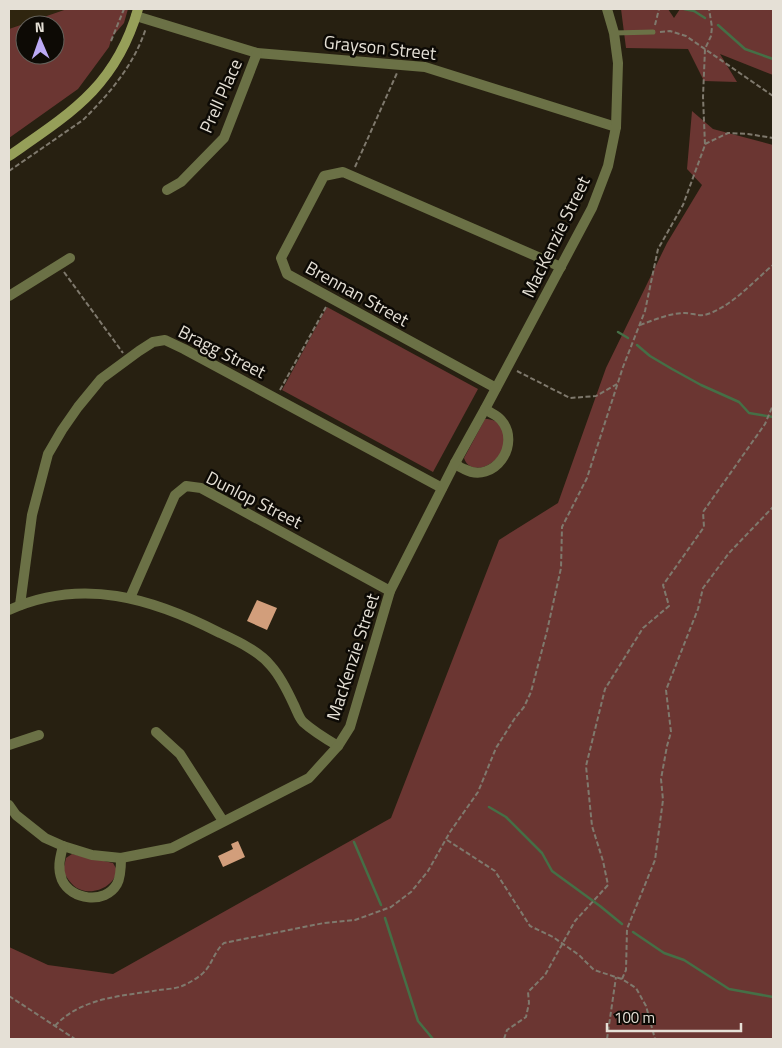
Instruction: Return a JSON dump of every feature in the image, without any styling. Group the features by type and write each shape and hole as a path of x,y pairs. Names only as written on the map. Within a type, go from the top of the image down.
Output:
{"street":[{"name":"MacKenzie Street","path":"9,805 16,814 45,838 92,855 121,858 172,848 309,778 338,746 350,727 390,591 454,462 485,410 592,208 608,166 616,127 618,63 614,33 607,9"},
{"name":"Grayson Street","path":"137,12 257,53 425,67 616,127"},
{"path":"9,156 69,114 104,79 124,48 137,12"},
{"name":"Prell Place","path":"167,190 181,182 224,138 257,53"},
{"name":"Brennan Street","path":"496,388 287,274 281,258 324,176 343,172 561,267"},
{"path":"9,296 70,258"},
{"name":"Bragg Street","path":"20,605 32,515 48,454 78,407 101,379 153,342 165,340 442,488"},
{"path":"454,462 464,470 483,472 495,467 504,457 509,439 505,426 497,416 485,410"},
{"name":"Dunlop Street","path":"130,598 175,495 186,486 201,488 390,591"},
{"path":"9,610 46,597 74,593 101,593 130,598 186,616 236,641 272,666 302,721 338,746"},
{"path":"156,732 180,754 223,821"},
{"path":"9,745 39,735"},
{"path":"63,846 58,866 62,880 66,887 81,897 103,896 112,891 120,876 121,858"}],"lane":[{"path":"614,33 653,32"}],"path":[{"path":"111,40 124,9"},
{"path":"659,9 653,32 670,31 686,36 773,96"},
{"path":"55,1026 75,1010 90,1004 116,997 181,986 205,972 216,950 224,943 317,924 355,920 391,907 411,892 428,870 478,792 496,748 524,707 531,692 561,568 562,527 586,478 645,311 658,249 683,205 705,144 703,97 705,49 711,36 712,27 709,9"},
{"path":"351,176 398,70"},
{"path":"705,144 728,133 773,138"},
{"path":"59,265 128,359"},
{"path":"639,325 664,316 685,313 703,315 715,311 737,298 773,265"},
{"path":"276,398 331,298"},
{"path":"508,366 570,398 596,396 618,384"},
{"path":"504,1039 507,1030 526,1017 529,1003 528,992 546,975 575,921 608,885 603,860 592,826 586,766 605,689 643,628 668,606 663,585 704,527 703,512 765,424 773,405"},
{"path":"622,979 626,970 627,929 655,860 663,800 661,778 671,732 666,690 698,609 703,588 729,553 773,507"},
{"path":"446,840 495,870 530,926 553,937 579,954 594,970 622,979 636,988 646,1006 655,1039"},
{"path":"607,1039 616,977"},
{"path":"9,996 75,1039"}],"shaded area":[{"path":"9,9 67,9 50,15 15,15 15,27 9,29"},
{"path":"67,9 128,9 124,23 112,37 109,47 78,89 9,138 9,29 15,27 15,65 65,65 65,15 50,15"},
{"path":"621,9 668,9 674,18 680,9 773,9 773,75 720,54 737,82 704,81 688,49 626,48"},
{"path":"692,111 713,129 773,145 773,1039 9,1039 9,947 48,965 113,974 391,818 499,540 558,503 606,368 667,243 702,185 687,169"},
{"path":"327,307 478,389 433,472 282,390"},
{"path":"485,419 490,419 500,425 504,438 503,448 492,463 475,468 469,465 464,458"},
{"path":"72,854 113,863 117,870 115,876 108,885 97,890 85,891 76,888 63,871 66,858"}],"building":[{"path":"257,600 277,608 267,630 247,621"},
{"path":"238,841 245,857 223,867 218,856 233,849 231,844"}],"waterway":[{"path":"684,9 694,11 705,18"},
{"path":"718,25 745,49 773,59"},
{"path":"618,332 628,338"},
{"path":"637,345 650,356 672,369 701,385 739,402 749,413 773,417"},
{"path":"489,807 506,817 542,853 552,871 622,924"},
{"path":"354,842 381,905"},
{"path":"385,918 418,1021 433,1039"},
{"path":"633,932 664,953 684,960 729,989 773,997"}]}
